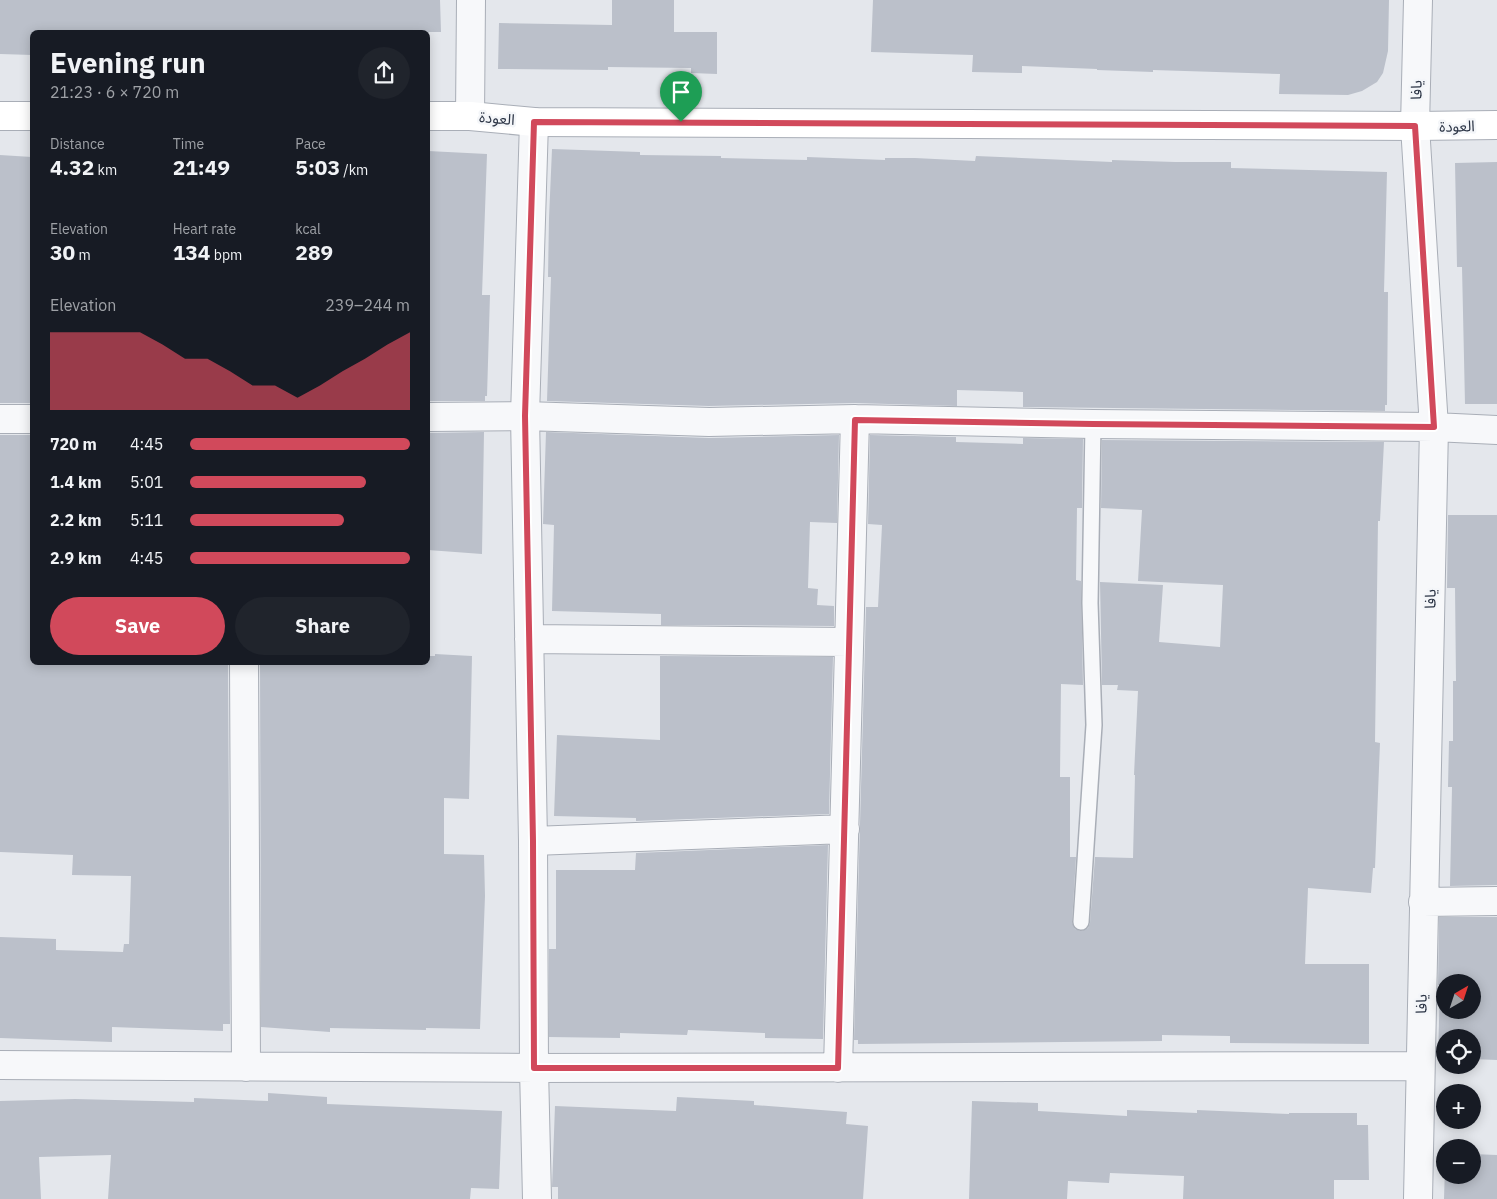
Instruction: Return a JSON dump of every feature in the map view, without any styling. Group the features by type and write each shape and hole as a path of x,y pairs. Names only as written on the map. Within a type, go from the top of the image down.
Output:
{"main road":[{"path":"0,116 30,116"},
{"name":"العودة","path":"430,116 470,116 534,122 1497,125"}],"street":[{"path":"470,116 471,0"},
{"name":"يافا","path":"1418,0 1415,126 1434,427 1418,1199"},
{"path":"534,122 525,416 533,841 534,1068 538,1199"},
{"path":"430,417 525,416 709,422 855,420 1434,427 1497,430"},
{"path":"0,419 30,419"},
{"path":"838,1068 855,420"},
{"path":"529,639 849,642"},
{"path":"244,665 246,1067"},
{"path":"533,841 845,829"},
{"path":"1423,902 1497,901"},
{"path":"0,1065 534,1068 1420,1066"}],"lane":[{"path":"1081,922 1094,725 1090,603 1093,424"}],"building":[{"path":"0,0 440,0 441,32 430,32 430,30 30,30 30,55 0,54"},
{"path":"612,0 674,0 674,32 717,32 717,74 691,73 691,68 608,67 608,70 498,69 499,23 612,25"},
{"path":"873,0 1389,0 1388,51 1383,73 1377,82 1362,91 1348,95 1279,94 1280,74 1153,70 1153,72 1022,66 1022,73 972,72 973,55 871,52"},
{"path":"552,149 640,152 640,155 807,160 807,157 885,160 885,158 915,158 975,161 976,156 1112,162 1112,160 1231,162 1231,168 1387,172 1384,292 1388,292 1387,405 1385,405 1385,411 1023,407 1023,392 957,390 957,406 855,403 709,406 547,401 551,277 548,277 549,218"},
{"path":"430,151 487,154 482,295 490,295 487,396 485,396 485,401 430,401"},
{"path":"0,155 30,157 30,403 0,403"},
{"path":"1497,162 1497,404 1465,404 1462,267 1457,267 1455,163"},
{"path":"484,432 482,554 430,550 430,433"},
{"path":"546,432 709,438 839,435 837,523 810,522 808,588 818,589 817,605 834,606 834,626 661,625 661,614 552,611 554,525 543,524"},
{"path":"0,435 30,435 30,665 228,665 230,1024 223,1024 223,1031 112,1027 112,1042 0,1038 0,937 56,939 56,950 123,952 124,944 129,944 131,876 72,875 73,855 0,852"},
{"path":"870,435 956,437 956,442 1023,444 1023,438 1083,439 1082,508 1077,508 1076,580 1081,581 1083,685 1061,684 1060,777 1070,777 1070,857 1076,857 1072,922 1075,929 1081,931 1088,928 1090,923 1095,857 1133,858 1138,691 1117,690 1118,685 1102,685 1100,582 1163,585 1159,642 1220,647 1223,585 1138,581 1142,510 1101,508 1102,440 1384,442 1380,521 1378,521 1375,742 1380,743 1375,868 1373,868 1371,893 1308,888 1305,964 1369,964 1369,1044 1230,1043 1230,1036 1162,1035 1162,1041 858,1044 858,1040 854,1040 866,607 878,607 882,525 868,524"},
{"path":"1448,515 1497,515 1497,885 1450,886 1452,787 1448,787 1449,741 1453,741 1453,681 1456,681 1455,588 1447,588"},
{"path":"435,654 472,656 469,799 444,798 444,854 484,855 485,896 480,1029 330,1028 330,1032 261,1027 260,665 430,665 430,656 435,656"},
{"path":"660,656 833,657 829,814 636,821 636,818 554,816 557,735 660,740"},
{"path":"828,845 823,1039 765,1038 765,1033 688,1030 687,1035 620,1033 620,1038 549,1037 549,949 556,949 556,870 635,870 636,853"},
{"path":"1439,917 1497,917 1497,1060 1481,1059 1481,1029 1439,1029 1439,1019 1481,1019 1481,974 1438,974"},
{"path":"268,1093 327,1097 327,1104 502,1111 499,1189 471,1188 470,1199 108,1199 111,1155 39,1157 41,1199 0,1199 0,1101 75,1099 194,1102 194,1098 268,1101"},
{"path":"677,1097 754,1101 754,1105 847,1112 846,1124 868,1126 863,1199 558,1199 558,1187 552,1187 555,1106 676,1111"},
{"path":"972,1101 1038,1103 1038,1111 1127,1116 1127,1110 1197,1113 1197,1110 1289,1114 1357,1113 1357,1125 1368,1125 1369,1180 1334,1180 1334,1199 1183,1199 1184,1176 1110,1173 1109,1183 1068,1181 1067,1199 969,1199"},
{"path":"1481,1154 1497,1155 1497,1199 1444,1199 1444,1184 1481,1184"}],"route":[{"path":"534,122 681,122 1415,126 1434,427 855,420 838,1068 534,1068 533,841 525,416 534,122"}]}
